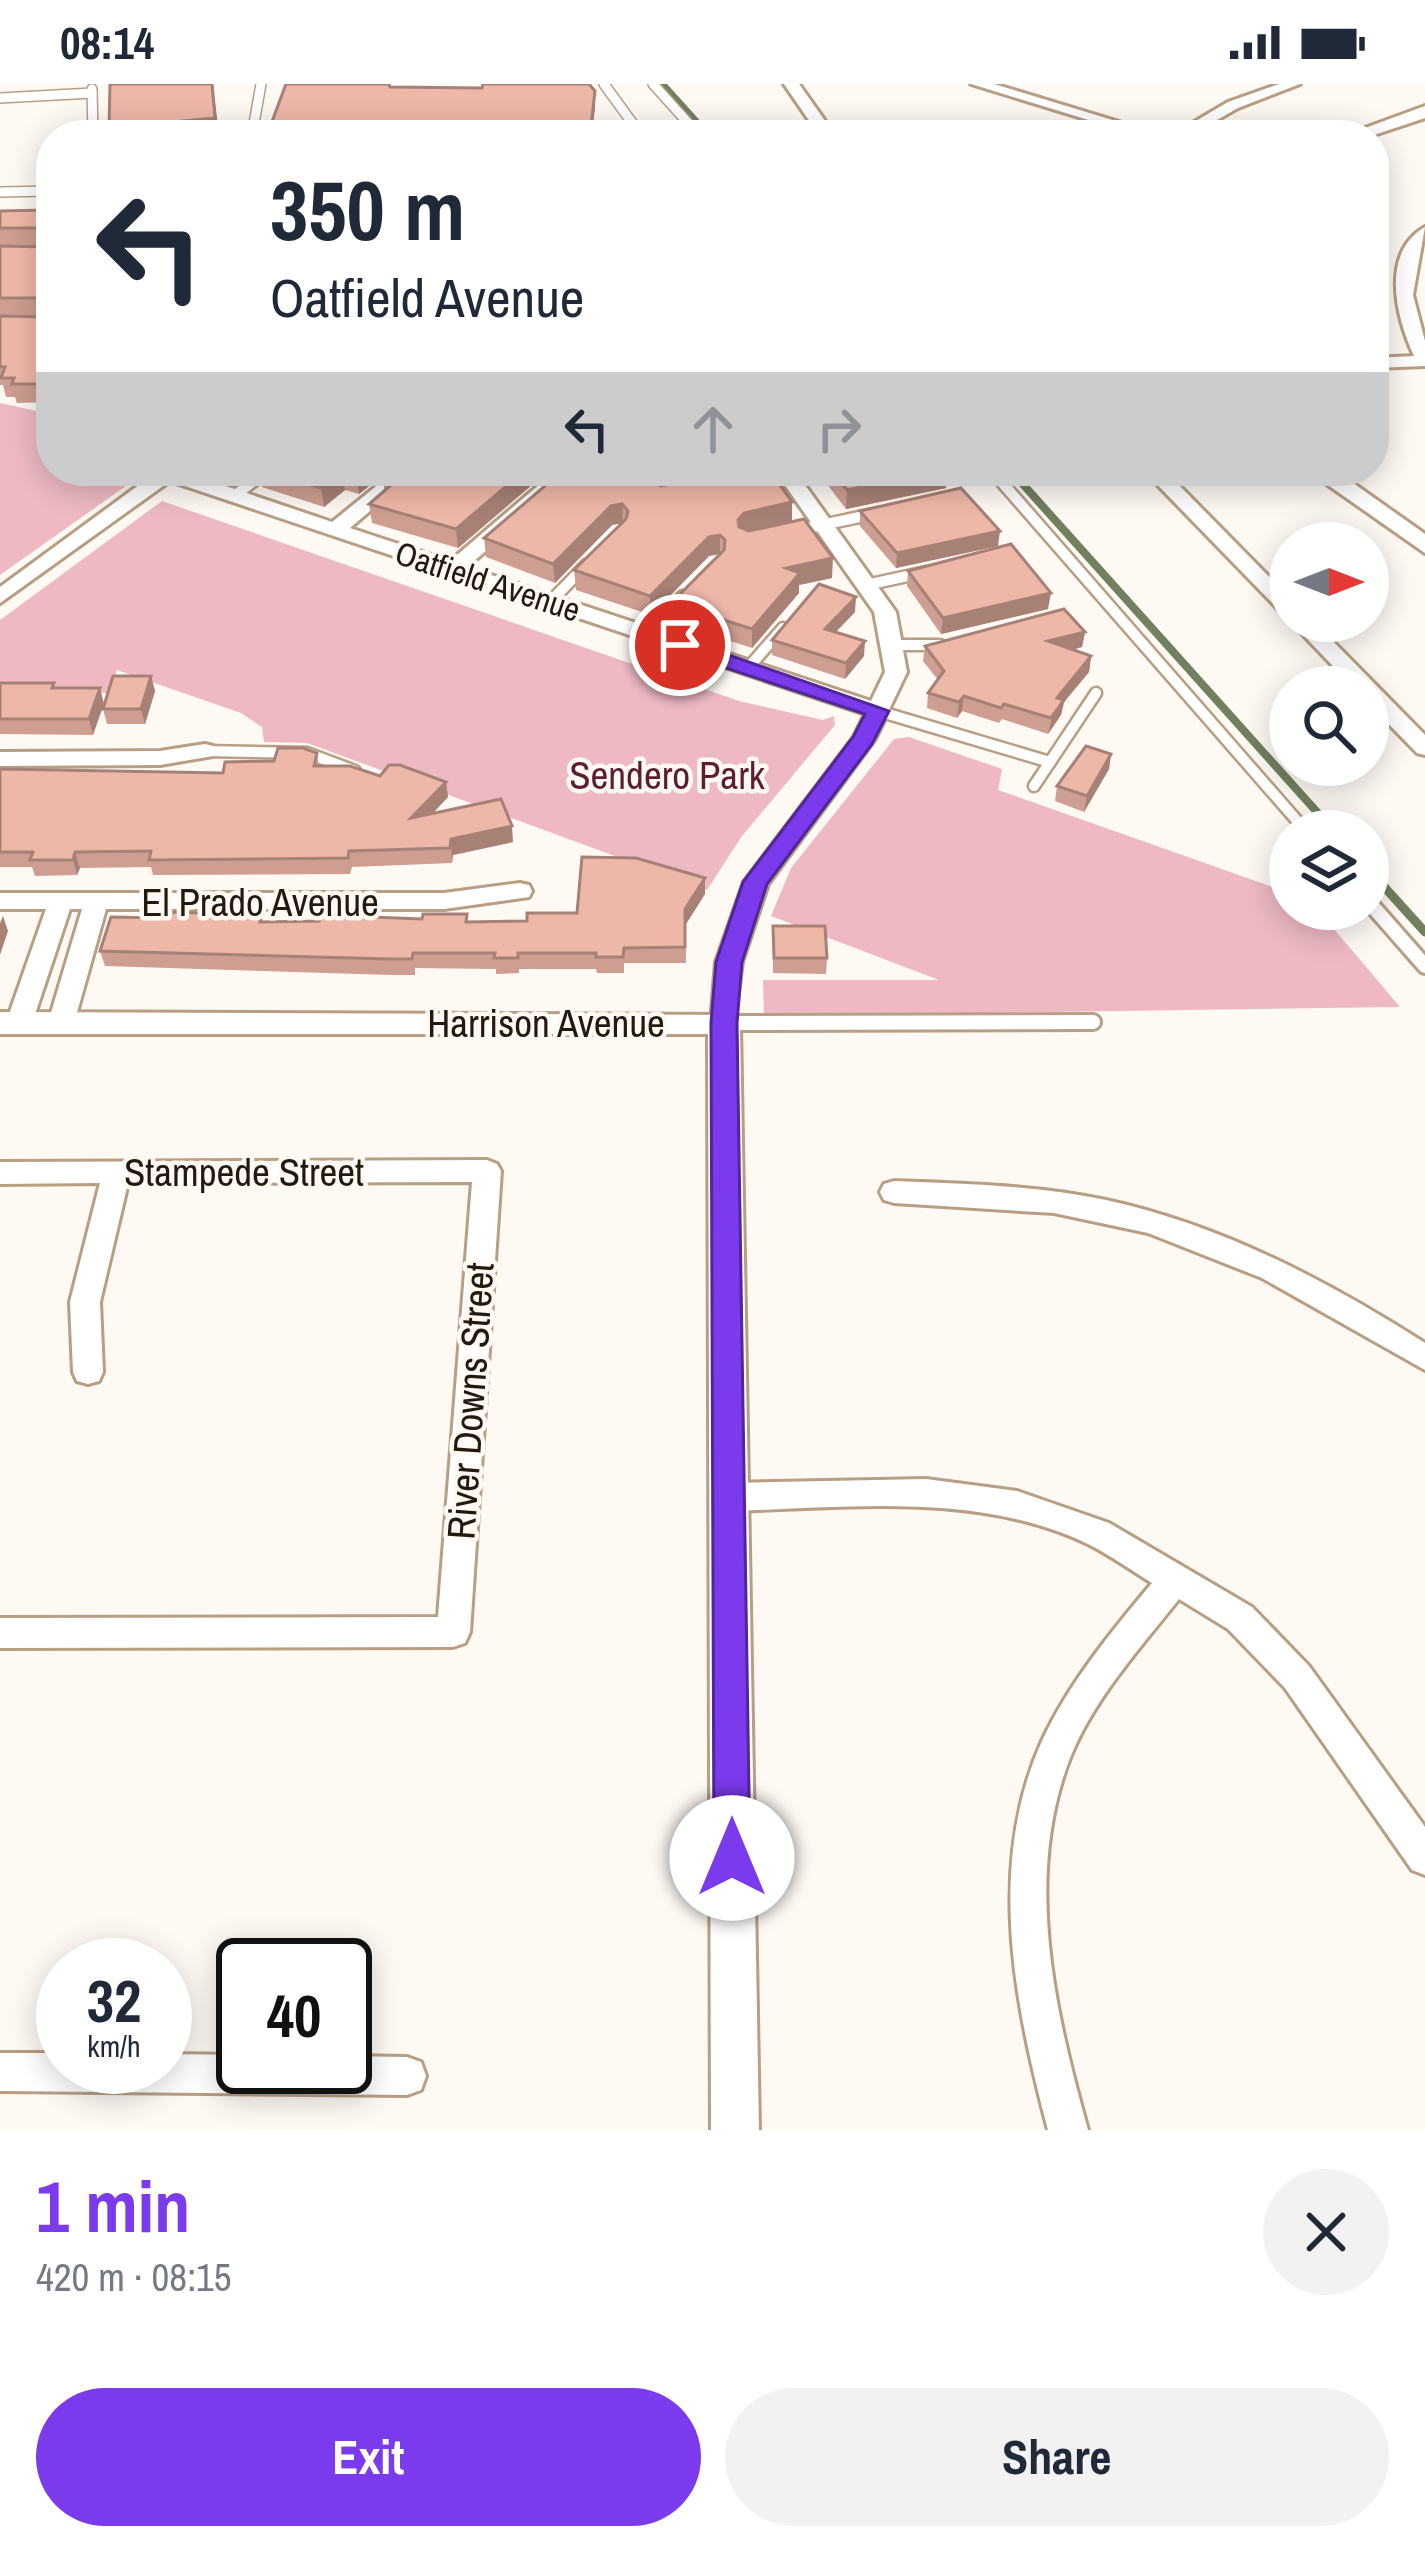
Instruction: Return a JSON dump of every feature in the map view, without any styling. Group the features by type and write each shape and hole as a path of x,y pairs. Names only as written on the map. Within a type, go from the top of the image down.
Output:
{"street":[{"path":"790,84 815,120"},
{"path":"978,84 1103,120"},
{"path":"1021,96 1040,84"},
{"path":"1206,120 1233,105 1293,84"},
{"path":"1389,124 1425,112"},
{"path":"1389,363 1425,362 1406,315 1403,290 1411,251 1425,232"},
{"path":"0,597 150,486"},
{"name":"Oatfield Avenue","path":"207,486 878,711"},
{"path":"335,530 389,486"},
{"path":"454,569 550,486"},
{"path":"735,2130 724,1023 729,962 756,882 864,739 896,672 885,612 796,486"},
{"path":"1169,486 1269,589"},
{"path":"1341,486 1425,546"},
{"path":"1322,642 1345,666"},
{"path":"1389,709 1421,740"},
{"path":"0,758 160,758 205,751"},
{"name":"El Prado Avenue","path":"0,901 444,901 520,891"},
{"path":"10,1023 62,901"},
{"path":"62,1023 96,902"},
{"name":"Harrison Avenue","path":"10,1023 724,1023"},
{"name":"Stampede Street","path":"0,1173 487,1171"},
{"name":"River Downs Street","path":"0,1633 453,1632 487,1171"},
{"path":"88,1372 85,1302 116,1173"},
{"path":"894,1192 1016,1198 1108,1212 1232,1252 1365,1318 1425,1358"},
{"path":"729,1496 926,1492 1017,1505 1098,1533 1240,1618 1297,1676 1412,1812 1425,1857"},
{"path":"1068,2130 1041,2033 1025,1925 1030,1840 1056,1748 1108,1662 1175,1579"},
{"path":"0,2072 407,2076"}],"lane":[{"path":"254,120 260,84"},
{"path":"604,84 630,120"},
{"path":"653,84 685,120"},
{"path":"0,98 92,89 93,120"},
{"path":"0,192 36,191"},
{"path":"234,496 247,486"},
{"path":"1005,486 1288,810"},
{"path":"784,533 888,511"},
{"path":"550,602 592,560"},
{"path":"866,585 933,570"},
{"path":"646,634 688,591"},
{"path":"748,668 794,614"},
{"path":"891,645 952,643"},
{"path":"1034,786 1096,693"},
{"path":"878,711 1050,762"},
{"path":"205,751 307,753 360,773"},
{"path":"1389,926 1425,966"},
{"name":"Harrison Avenue","path":"724,1023 1093,1022"}],"green space":[{"path":"0,403 36,411 36,486 126,486 0,575"},
{"name":"Sendero Park","path":"162,501 739,701 823,720 834,716 835,725 742,836 707,890 307,743 264,742 262,727 241,713 117,670 109,693 0,692 0,620"},
{"name":"Sendero Park","path":"909,737 1002,769 998,790 1269,886 1269,930 1335,930 1400,1007 764,1016 763,980 939,980 771,916 791,868 894,739"}],"building":[{"path":"110,84 212,84 215,118 109,120"},
{"path":"286,84 482,88 483,84 589,84 595,91 592,120 273,120"},
{"path":"36,210 36,228 0,228 0,211"},
{"path":"0,246 36,247 36,298 0,298"},
{"path":"0,316 36,317 36,384 12,384 14,378 1,378 5,367 0,367"},
{"path":"390,486 506,486 456,529 369,504"},
{"path":"545,486 781,486 792,502 744,513 739,527 749,531 804,519 833,558 786,568 800,573 752,629 671,603 724,550 720,535 709,537 650,596 574,570 626,519 628,511 622,504 611,506 553,564 484,538"},
{"path":"961,488 1000,531 897,553 860,511"},
{"path":"1011,544 1051,593 943,618 908,571"},
{"path":"819,584 856,597 825,629 865,641 846,663 772,640"},
{"path":"1064,609 1085,632 1048,641 1091,656 1057,698 1064,700 1051,718 1004,704 1001,708 964,696 959,702 928,693 944,671 925,646"},
{"path":"113,676 151,676 141,709 103,709"},
{"path":"0,683 100,688 89,719 0,719"},
{"path":"1086,746 1111,754 1087,796 1057,786"},
{"path":"278,748 317,753 314,766 350,766 380,776 389,765 400,765 446,782 411,818 501,799 512,826 451,839 450,848 349,851 348,858 149,860 151,851 75,852 73,860 30,860 33,852 0,852 0,769 223,773 225,762 274,761"},
{"path":"582,857 636,858 705,878 685,909 685,947 624,948 623,957 413,953 412,959 100,951 111,917 163,918 165,912 261,915 260,922 319,921 320,915 422,919 423,914 467,914 466,922 527,921 527,913 577,913"},
{"path":"773,926 825,926 827,958 774,958"}],"waterway":[{"path":"663,84 695,120"},
{"path":"1024,486 1315,810"},
{"path":"1389,892 1425,932"}],"route":[{"path":"680,645 878,711 864,739 756,882 729,962 724,1023 732,1858"}]}
